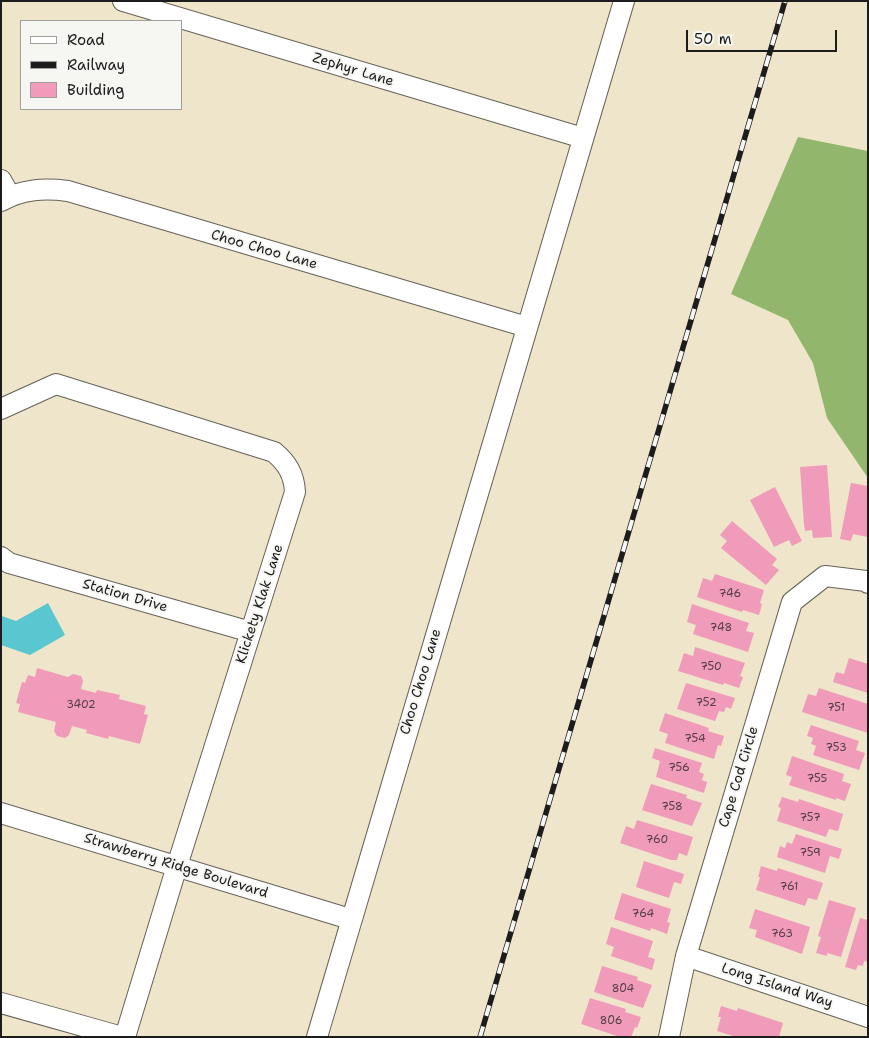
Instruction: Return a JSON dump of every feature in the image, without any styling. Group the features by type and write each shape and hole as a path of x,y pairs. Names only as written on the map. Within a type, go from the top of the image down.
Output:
{"street":[{"name":"Zephyr Lane","path":"123,1 583,138"},
{"name":"Choo Choo Lane","path":"317,1037 350,919 624,1"},
{"name":"Choo Choo Lane","path":"4,192 47,189 68,192 527,327"},
{"name":"Klickety Klak Lane","path":"1,409 56,384 274,452 282,459 294,480 295,492 124,1037"},
{"name":"Station Drive","path":"1,557 9,563 251,632"},
{"name":"Cape Cod Circle","path":"669,1037 686,956 792,602 824,576 866,581 868,583"},
{"name":"Strawberry Ridge Boulevard","path":"1,814 350,919"},
{"name":"Long Island Way","path":"686,956 868,1017"},
{"path":"1,1003 124,1037"}],"green space":[{"path":"798,137 868,151 868,478 827,418 813,363 788,320 731,294"}],"water":[{"path":"48,603 65,635 30,655 1,645 2,616 16,621"}],"building":[{"path":"827,465 832,537 813,538 812,530 805,531 800,467"},
{"path":"851,483 868,486 868,537 853,534 851,541 840,539"},
{"path":"775,487 802,541 792,546 789,540 774,547 750,500"},
{"path":"732,521 777,559 772,565 779,570 766,585 721,548 727,541 720,535"},
{"path":"715,574 764,590 759,615 743,610 742,612 697,597 703,578 712,581"},
{"path":"692,604 749,623 746,631 754,633 748,652 693,634 696,625 687,622"},
{"path":"695,647 745,663 740,676 743,677 739,688 678,671 684,653 693,656"},
{"path":"849,658 868,664 868,693 833,682 836,672 844,674"},
{"path":"37,668 68,677 73,674 81,676 83,681 81,689 96,693 97,690 120,695 119,699 146,706 144,714 148,715 140,744 109,736 108,739 86,733 87,730 72,726 69,735 65,738 57,736 54,731 56,722 18,712 20,704 16,703 22,682 25,683 28,675 35,677"},
{"path":"686,683 735,698 731,709 726,707 724,712 719,711 715,721 677,709"},
{"path":"819,688 868,704 868,733 802,712 808,694 816,696"},
{"path":"665,713 709,728 708,731 724,736 721,746 718,745 714,759 665,743 668,734 659,731"},
{"path":"811,725 859,741 856,750 865,753 859,770 813,755 816,746 811,744 813,738 807,736"},
{"path":"655,748 702,763 699,772 704,774 702,780 707,782 704,793 656,777 660,761 652,758"},
{"path":"792,756 844,774 842,781 851,784 845,801 836,798 836,800 789,785 792,777 786,775"},
{"path":"651,784 687,795 686,798 702,803 692,826 642,810"},
{"path":"782,797 798,802 799,799 843,814 838,831 829,829 826,837 777,821 781,808 778,807"},
{"path":"637,820 693,837 687,856 679,853 677,860 671,860 620,843 626,826 634,829"},
{"path":"796,834 842,849 839,859 830,856 825,873 777,857 780,846 785,848 787,842 792,844"},
{"path":"644,861 684,874 681,884 674,882 669,898 636,887"},
{"path":"761,866 777,871 778,868 823,883 817,900 808,898 805,906 756,890"},
{"path":"622,893 671,909 667,922 670,923 667,934 651,928 650,931 614,919"},
{"path":"829,900 856,908 841,957 827,953 827,956 816,953 821,937 818,936"},
{"path":"755,909 810,927 802,954 755,937 757,930 749,928"},
{"path":"860,918 868,920 868,962 864,961 863,966 858,965 856,970 845,967"},
{"path":"611,927 653,941 648,957 655,959 652,970 611,956 614,947 606,944"},
{"path":"602,966 638,977 637,980 652,985 643,1008 594,992"},
{"path":"590,998 626,1009 625,1012 641,1017 631,1037 620,1037 581,1024"},
{"path":"721,1006 737,1011 738,1008 783,1023 779,1037 736,1037 717,1031 721,1017 718,1017"}],"railway":[{"path":"480,1037 785,1"}]}
